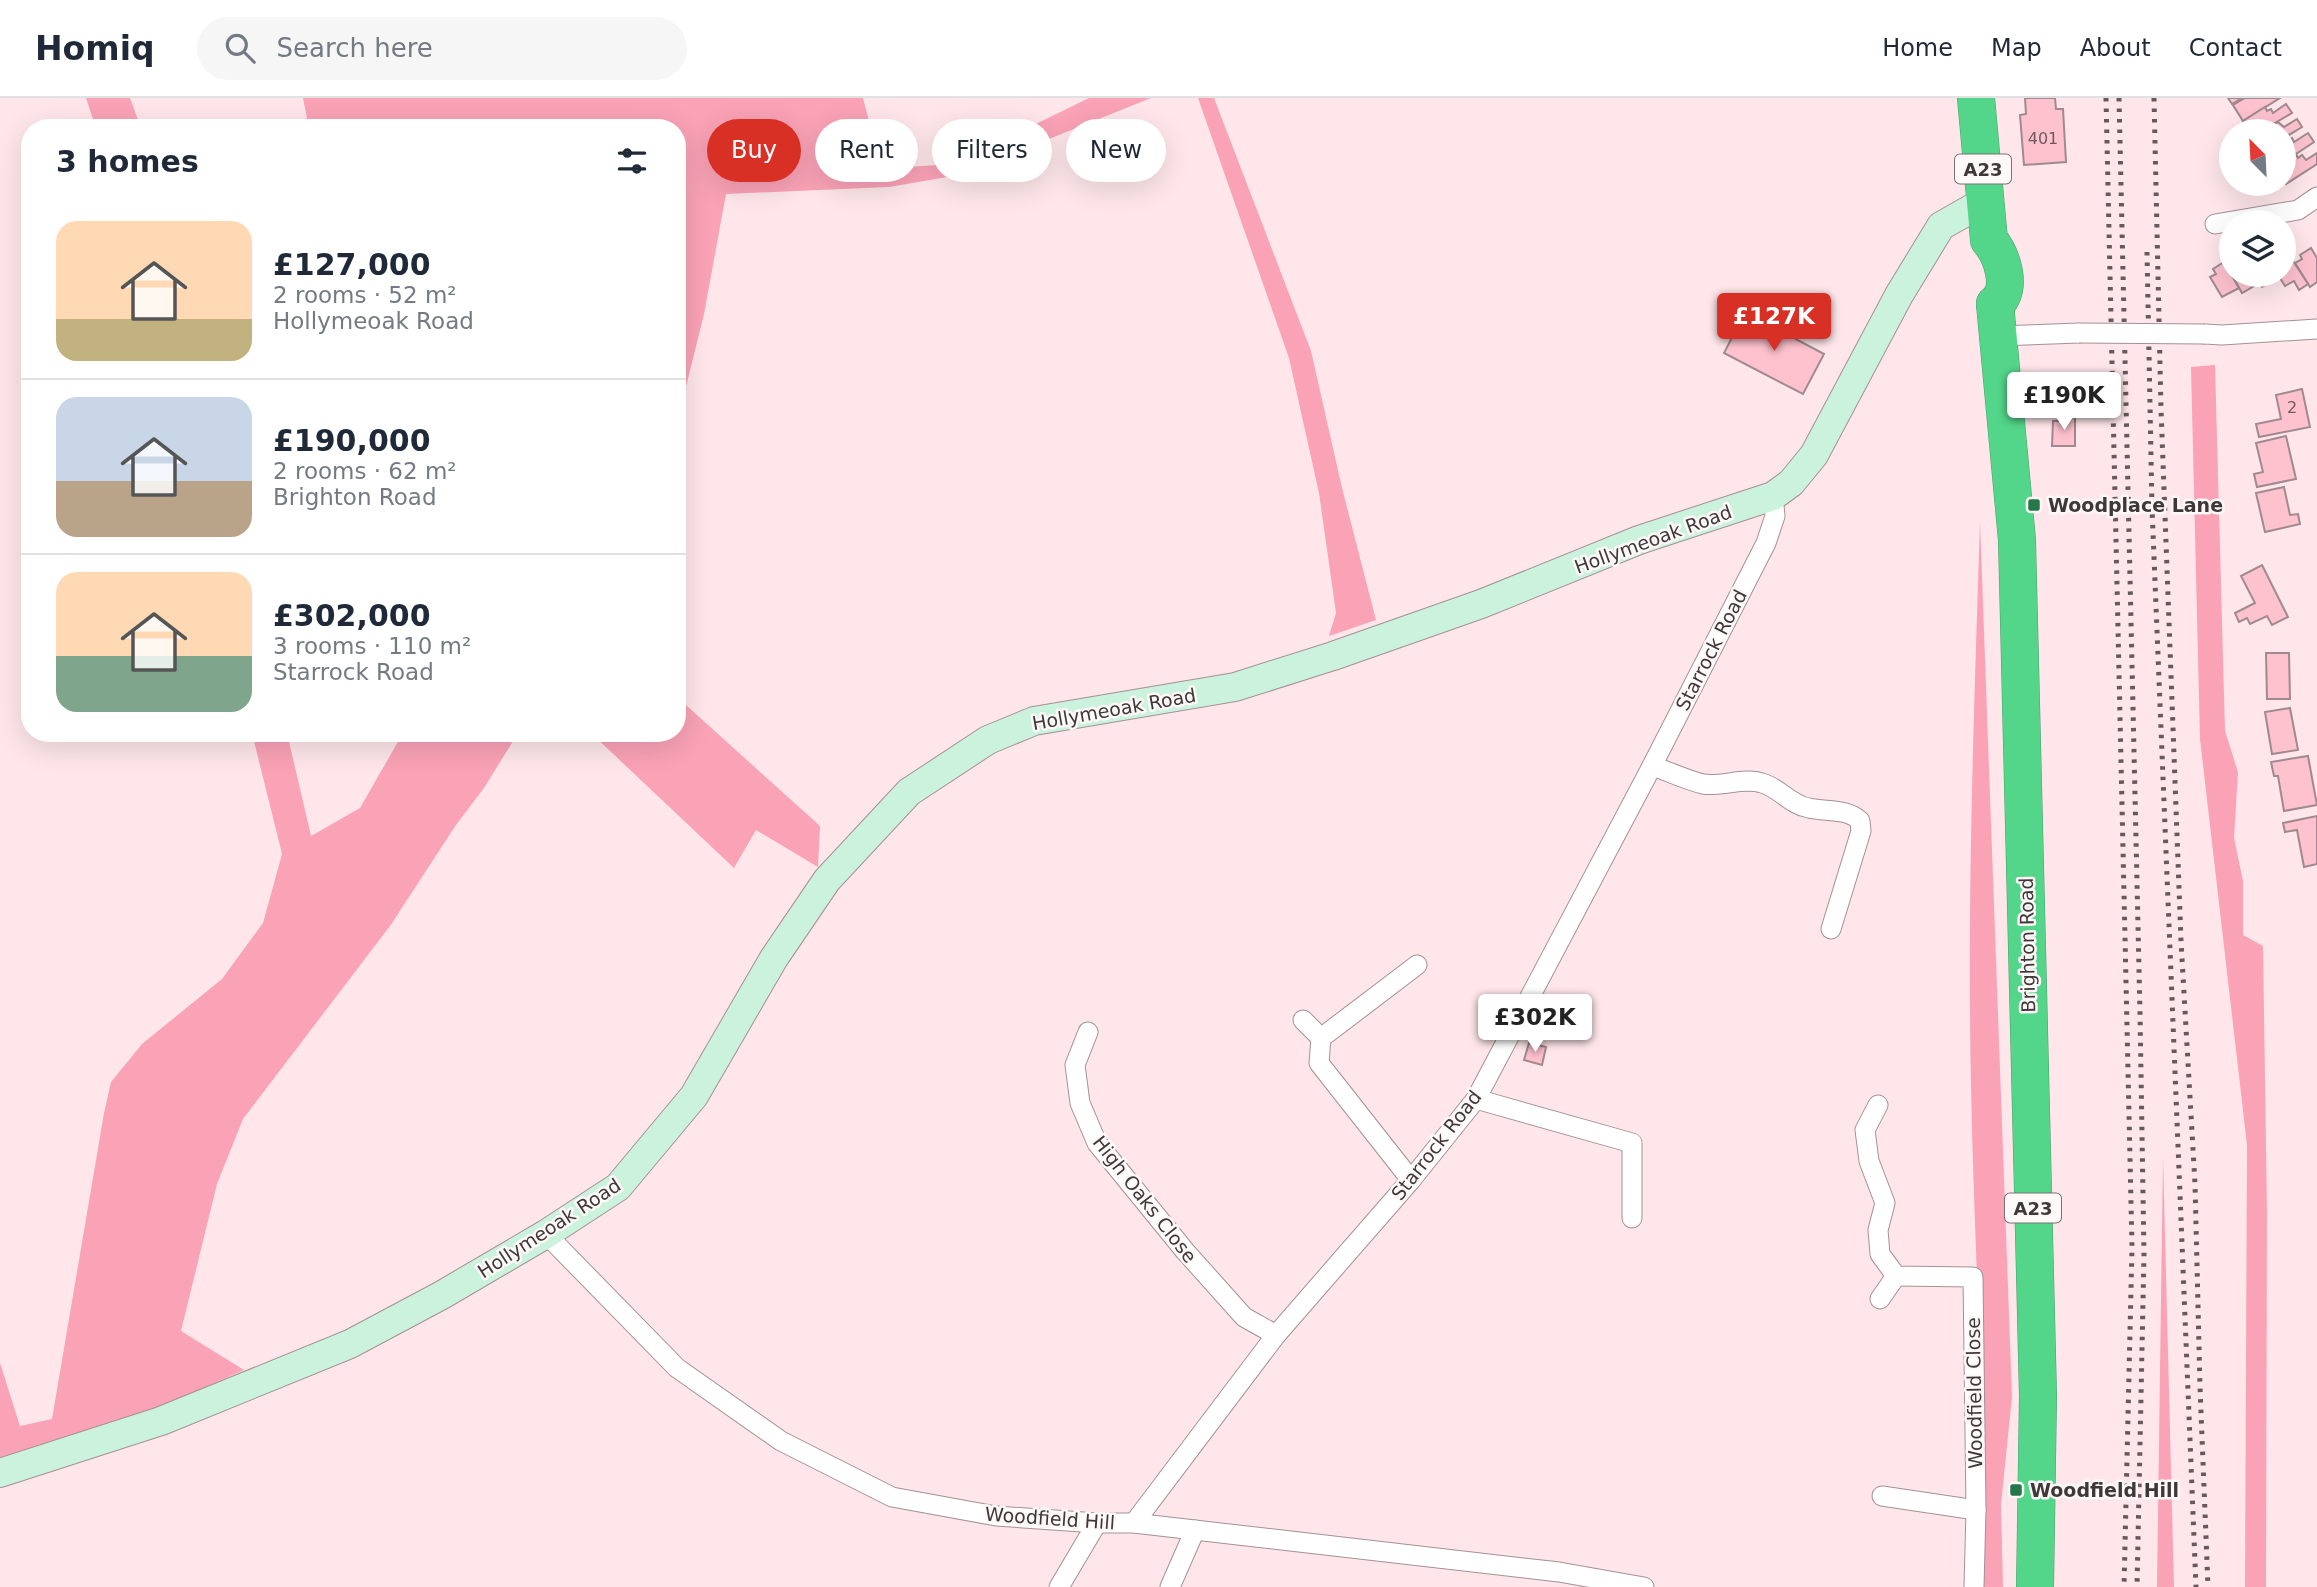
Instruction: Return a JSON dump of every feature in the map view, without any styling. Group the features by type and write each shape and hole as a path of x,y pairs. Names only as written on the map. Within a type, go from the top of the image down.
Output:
{"highway":[{"name":"Brighton Road","path":"1976,98 1989,240 1980,254 1986,297 1997,320 2017,540 2038,1384 2035,1587"}],"street":[{"path":"2215,224 2298,210 2317,197"},
{"name":"Hollymeoak Road","path":"0,1473 161,1421 349,1344 442,1295 546,1234 618,1187 694,1096 774,958 827,880 909,792 988,740 1034,721 1235,687 1481,604 1639,540 1773,496 1791,483 1814,455 1899,295 1941,226 1985,201"},
{"path":"1997,320 2078,333 2222,335 2317,329"},
{"name":"Starrock Road","path":"1134,1523 1276,1335 1411,1180 1476,1098 1652,766 1766,543 1775,516 1773,496"},
{"path":"1652,766 1704,784 1751,780 1764,783 1774,787 1791,802 1807,808 1854,815 1860,821 1861,831 1831,929"},
{"path":"1411,1180 1319,1063 1321,1038 1417,965"},
{"path":"1303,1020 1321,1038"},
{"name":"High Oaks Close","path":"1088,1032 1075,1065 1080,1102 1097,1143 1185,1251 1244,1317 1276,1335"},
{"path":"1476,1098 1632,1143 1632,1218"},
{"path":"1878,1105 1865,1130 1869,1161 1885,1203 1878,1230 1880,1254 1896,1276 1880,1299"},
{"name":"Woodfield Hill","path":"546,1234 677,1368 781,1441 892,1497 996,1516 1134,1523 1559,1572 1644,1587"},
{"name":"Woodfield Close","path":"1896,1276 1973,1277 1976,1510 1974,1587"},
{"path":"1882,1496 1976,1510"},
{"path":"1059,1587 1097,1523"},
{"path":"1171,1587 1195,1530"}],"shaded area":[{"path":"86,98 130,98 138,119 93,119"},
{"path":"303,98 863,98 868,119 815,119 815,182 918,182 918,166 932,165 932,180 889,187 726,194 704,314 686,387 686,119 307,119"},
{"path":"1089,98 1151,98 1099,119 1066,119 1066,132 1052,138 1052,119 1046,119"},
{"path":"1198,98 1214,98 1311,351 1376,620 1329,636 1336,613 1319,493 1289,358"},
{"path":"2215,365 2225,731 2238,772 2234,838 2243,881 2243,935 2263,946 2267,1212 2266,1587 2245,1587 2247,1145 2200,739 2191,367"},
{"path":"1980,522 2012,1397 2001,1504 2003,1587 1982,1587 1981,1398 1971,1084 1973,733"},
{"path":"686,705 820,826 818,867 756,830 734,868 601,742 686,742"},
{"path":"254,742 289,742 311,836 360,808 398,742 512,742 390,926 243,1119 217,1184 181,1331 244,1370 154,1410 0,1460 0,1363 20,1426 52,1419 111,1082 142,1044 222,979 263,923 282,854"},
{"path":"2163,1157 2174,1587 2157,1587"}],"building":[{"path":"2025,98 2055,98 2056,109 2063,109 2066,162 2024,165 2020,115 2026,114"},
{"path":"2228,98 2242,98 2232,104"},
{"path":"2245,98 2280,98 2246,119 2242,119 2233,105"},
{"path":"2286,104 2292,113 2282,119 2246,119 2265,107 2273,113"},
{"path":"2296,120 2302,127 2296,131"},
{"path":"2308,133 2314,142 2296,154 2296,141"},
{"path":"2317,153 2317,164 2296,178 2296,154 2298,158 2302,155 2306,160"},
{"path":"2311,248 2317,258 2317,282 2310,287 2296,265 2302,259 2300,255"},
{"path":"2219,265 2219,287 2239,288 2222,297 2210,277 2216,274 2213,269"},
{"path":"2296,265 2308,284 2299,290 2296,285"},
{"path":"2239,287 2252,287 2242,293"},
{"path":"1745,312 1824,354 1803,394 1724,353"},
{"path":"2302,389 2310,427 2259,437 2256,424 2281,419 2276,395"},
{"path":"2068,414 2075,414 2075,446 2052,446 2053,421 2068,421"},
{"path":"2286,436 2296,479 2257,487 2254,474 2263,472 2256,443"},
{"path":"2284,487 2290,515 2298,514 2300,524 2265,532 2256,493"},
{"path":"2262,565 2288,617 2272,625 2267,616 2250,624 2247,618 2239,622 2235,613 2255,603 2241,576"},
{"path":"2266,653 2289,653 2290,699 2267,699"},
{"path":"2290,708 2298,750 2272,754 2265,712"},
{"path":"2308,756 2317,805 2284,811 2278,776 2274,776 2271,762"},
{"path":"2317,816 2317,864 2304,867 2297,830 2285,832 2283,823"},
{"path":"1529,1043 1546,1047 1542,1065 1524,1060"}],"railway":[{"path":"2106,98 2132,1247 2124,1587"},
{"path":"2119,98 2144,1254 2137,1587"},
{"path":"2154,98 2161,409 2181,941 2195,1184 2208,1587"},
{"path":"2147,252 2152,508 2196,1587"}],"place":[{"name":"Woodplace Lane","path":"2034,505"},
{"name":"Woodfield Hill","path":"2016,1490"}]}
